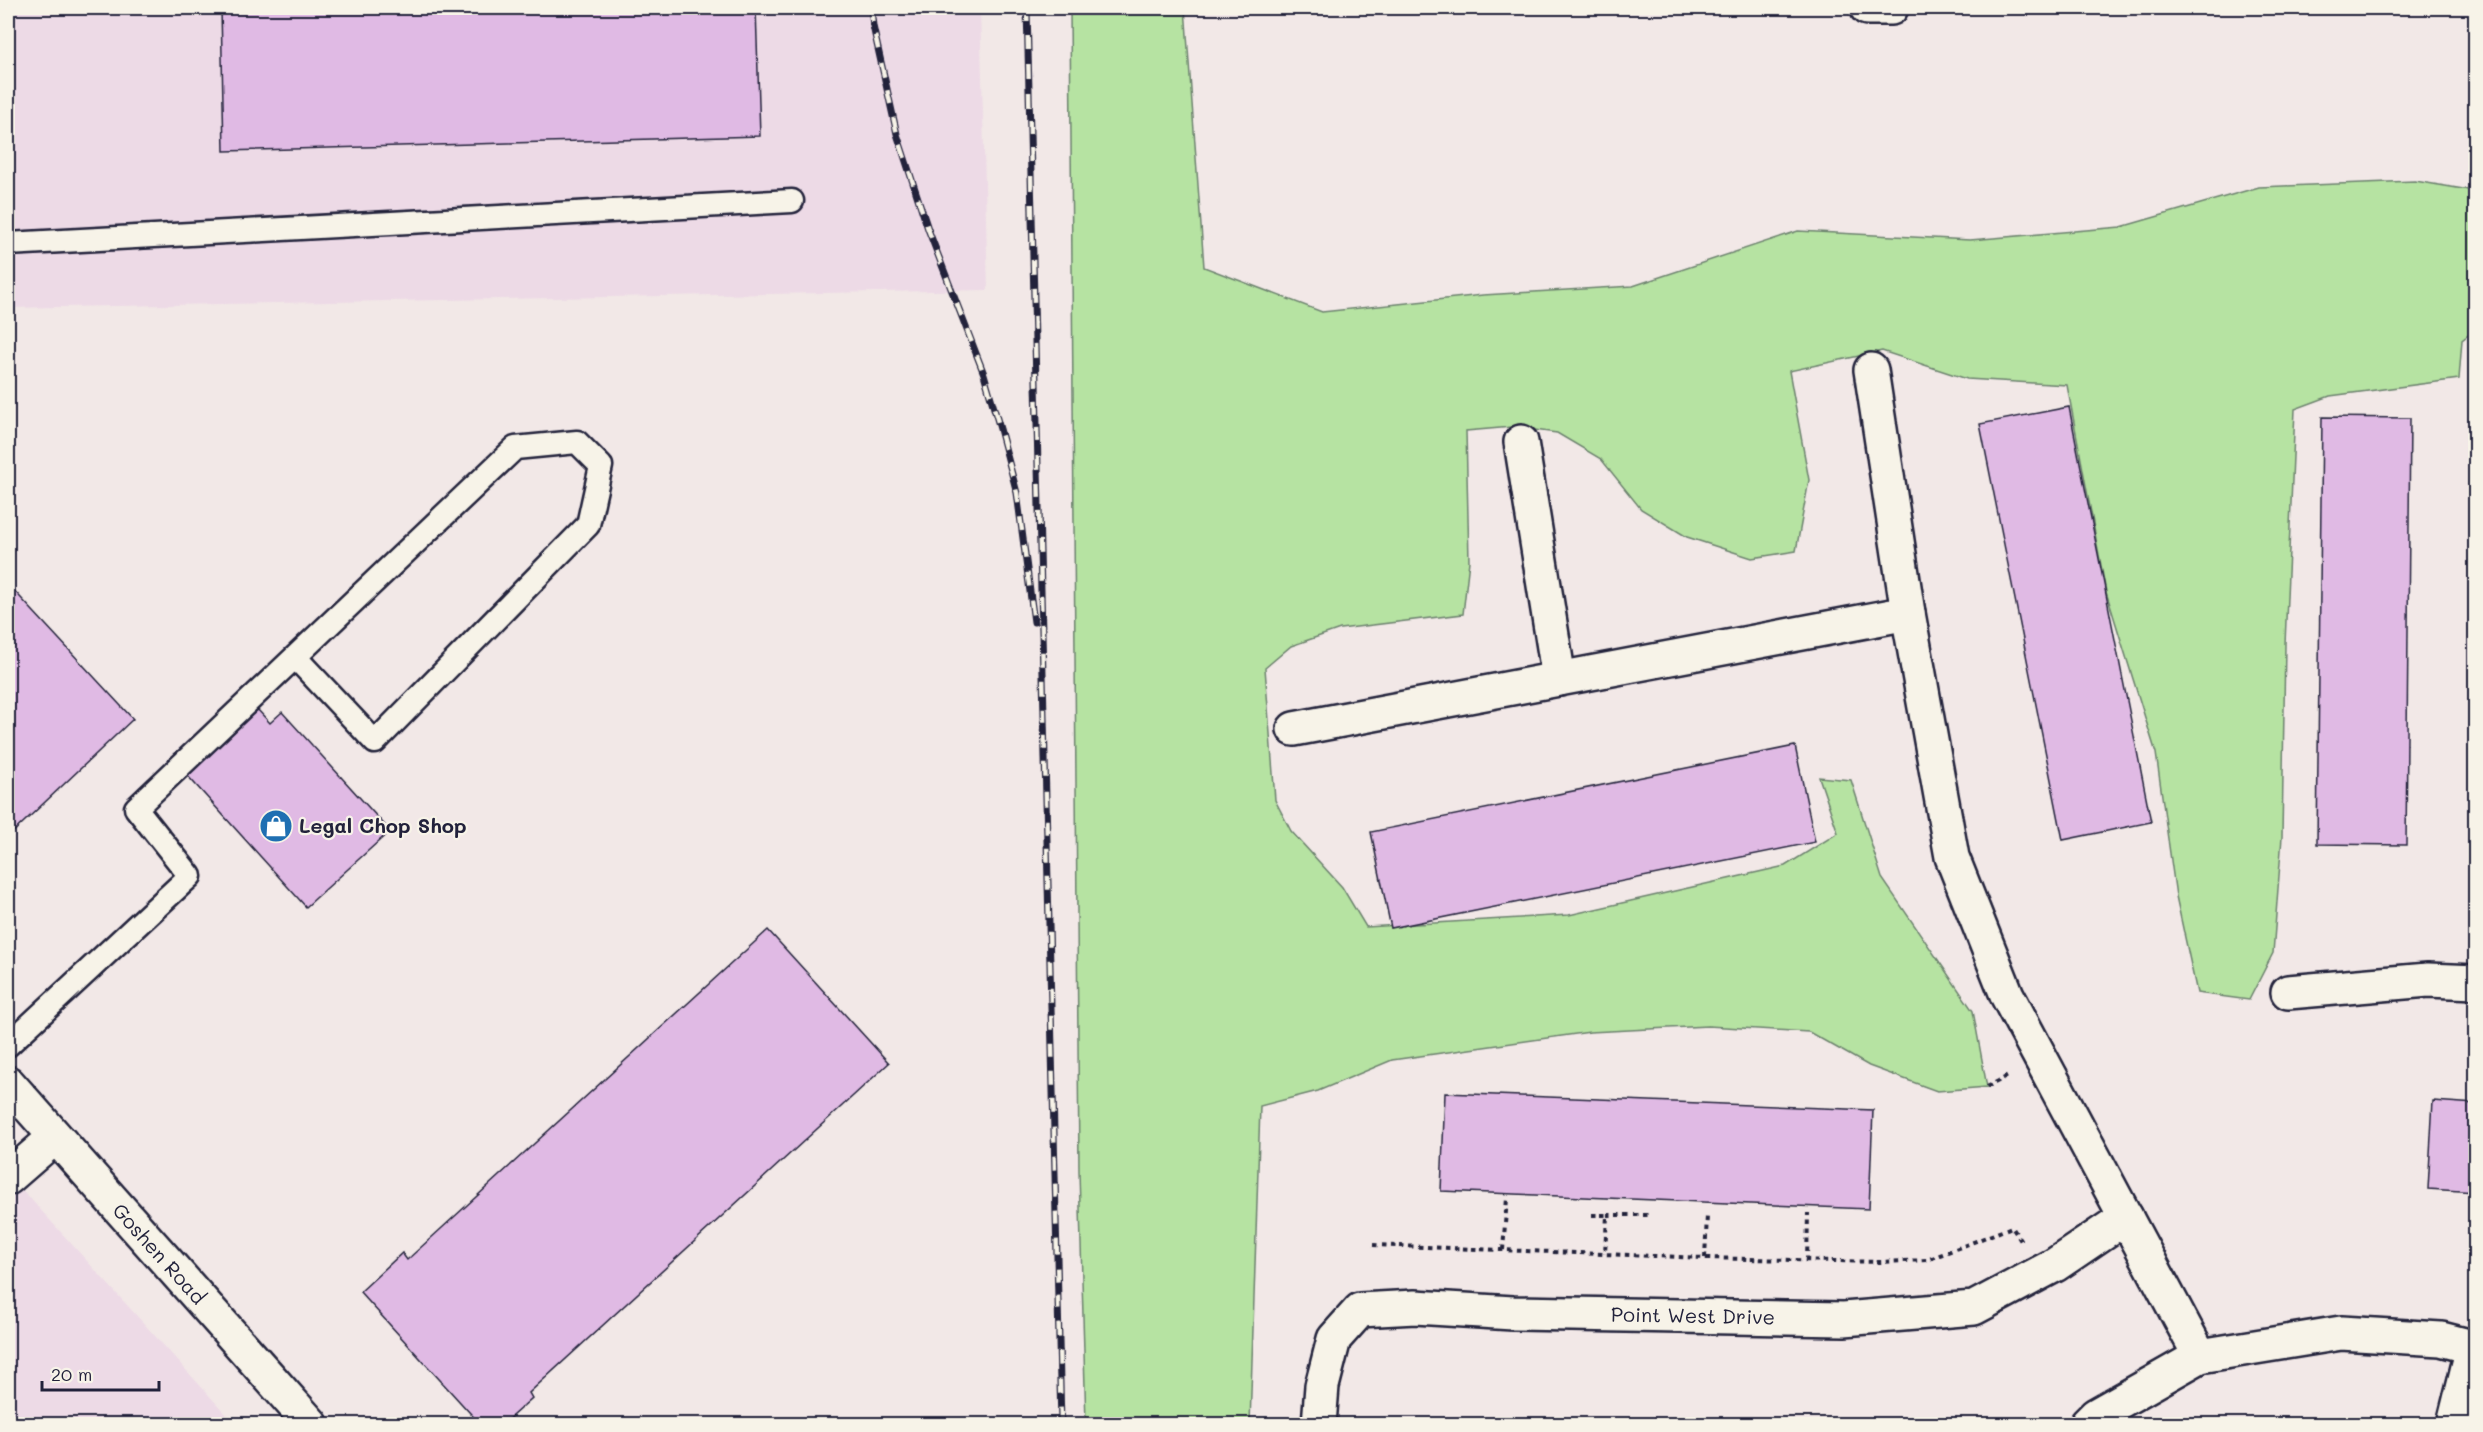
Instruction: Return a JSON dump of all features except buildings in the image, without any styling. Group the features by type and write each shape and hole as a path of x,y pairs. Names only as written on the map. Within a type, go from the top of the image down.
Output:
{"street":[{"path":"1867,8 1891,8"},
{"path":"1871,370 1908,613 1952,857 2007,994 2200,1356"},
{"path":"1521,442 1559,680"},
{"path":"1294,729 1908,613"},
{"path":"2288,992 2427,980 2475,982"},
{"name":"Goshen Road","path":"8,1083 54,1138 312,1425"},
{"path":"8,1178 54,1138"},
{"name":"Point West Drive","path":"1320,1425 1322,1386 1334,1339 1360,1310 1415,1307 1513,1314 1844,1319 1974,1308 2055,1265 2126,1217"},
{"path":"2087,1425 2096,1415 2200,1356 2341,1333 2441,1340 2474,1348 2454,1425"}],"lane":[{"path":"8,244 792,201"},
{"path":"8,1045 190,876 135,808 515,447 577,442 601,466 588,525 375,742 295,657"}],"path":[{"path":"1987,1087 2020,1073"},
{"path":"1503,1250 1507,1198"},
{"path":"1808,1214 1808,1261"},
{"path":"1592,1215 1650,1215"},
{"path":"1605,1254 1607,1215"},
{"path":"1705,1258 1707,1215"},
{"path":"1373,1245 1808,1261 1927,1260 2012,1227 2026,1249"}],"shaded area":[{"path":"8,8 980,8 988,290 8,308"},
{"path":"8,1174 235,1424 8,1424"}],"green space":[{"path":"1070,8 1185,8 1204,267 1322,312 1483,295 1633,286 1798,231 1970,240 2121,227 2259,187 2415,181 2475,191 2475,330 2462,340 2459,379 2330,396 2295,409 2285,644 2282,837 2273,953 2249,1000 2197,993 2176,896 2156,753 2106,592 2067,385 1967,379 1882,351 1789,371 1809,480 1796,551 1752,558 1687,537 1641,509 1601,459 1557,433 1512,427 1466,431 1469,561 1463,614 1340,629 1291,646 1265,668 1275,800 1291,831 1342,887 1366,927 1569,915 1785,866 1838,833 1819,777 1851,780 1882,878 1973,1011 1987,1087 1937,1091 1869,1066 1809,1032 1708,1026 1590,1032 1392,1060 1318,1091 1260,1106 1250,1424 1086,1424 1079,1171"}],"railway":[{"path":"871,8 897,134 928,229 984,374 1017,493 1034,622"},
{"path":"1027,8 1061,1424"}],"place":[{"name":"Legal Chop Shop","path":"276,826"}]}
